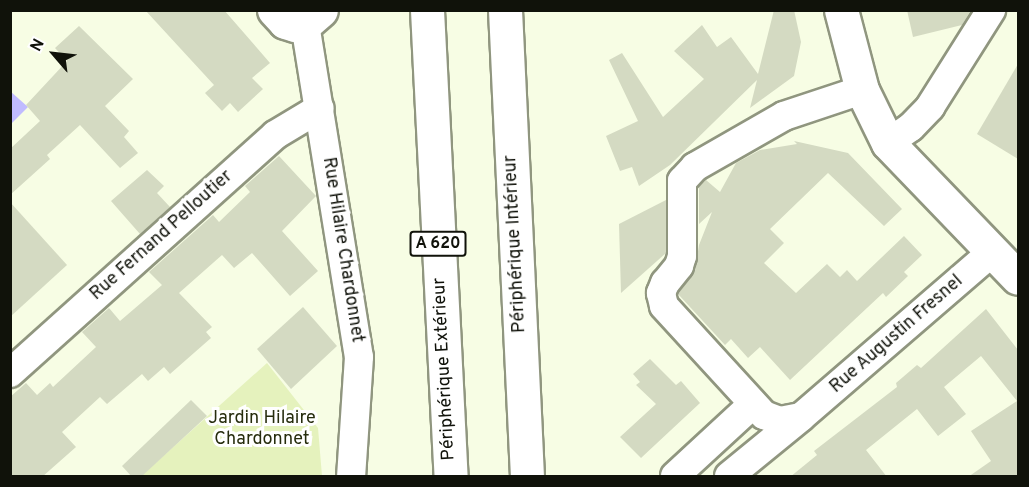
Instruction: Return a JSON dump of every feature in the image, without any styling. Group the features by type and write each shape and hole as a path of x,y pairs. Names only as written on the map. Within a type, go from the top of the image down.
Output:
{"main road":[{"path":"274,10 285,22 313,17"},
{"name":"Périphérique Extérieur","path":"427,10 451,477"},
{"name":"Périphérique Intérieur","path":"505,10 527,477"},
{"path":"842,10 861,90 888,143 1018,278"},
{"path":"523,411 533,477"}],"street":[{"path":"888,143 911,127 930,107 991,10"},
{"name":"Rue Hilaire Chardonnet","path":"313,17 320,108 359,357 351,477"},
{"path":"801,417 780,422 764,415 664,306 661,293 682,256 682,181 695,167 784,116 861,90"},
{"name":"Rue Fernand Pelloutier","path":"10,373 275,135 320,108"},
{"name":"Rue Augustin Fresnel","path":"729,477 992,252"},
{"path":"675,477 753,404"}],"green space":[{"name":"Jardin Hilaire Chardonnet","path":"267,363 318,428 322,476 141,476"}],"shaded area":[{"path":"10,91 28,107 12,123 11,121"}],"building":[{"path":"145,10 224,10 270,63 252,78 263,89 238,112 230,103 222,111 205,93 214,85"},
{"path":"774,10 794,10 801,42 794,76 750,108 757,80 670,165 639,186 632,167 620,171 606,136 638,121 609,60 622,53 663,117 704,79 674,51 702,25 717,47 731,37 758,74"},
{"path":"907,10 971,10 962,25 913,37"},
{"path":"79,26 133,79 105,106 129,131 124,137 138,153 120,168 80,125 47,155 50,159 10,195 10,149 40,121 26,105 67,61 55,48"},
{"path":"1018,64 1018,159 977,134"},
{"path":"794,141 848,153 902,209 884,226 828,173 770,229 784,243 764,263 796,293 827,264 840,277 847,270 857,281 904,236 922,255 904,272 908,276 886,297 883,293 790,380 760,347 748,358 731,339 725,345 678,294 695,271 699,245 712,212 699,224 699,187 706,180 720,192 736,163 760,150 797,144"},
{"path":"279,156 316,196 282,231 318,271 290,296 252,253 234,268 222,255 179,293 212,327 206,332 211,338 170,374 164,367 148,381 142,374 107,404 100,397 62,432 76,447 42,477 10,477 10,397 26,383 37,395 50,383 53,387 96,347 82,332 109,308 120,321 162,285 149,272 213,215 219,222 250,192 245,186"},
{"path":"147,170 164,186 157,193 170,207 140,234 111,201"},
{"path":"666,200 666,253 621,293 619,224"},
{"path":"10,202 67,265 10,317"},
{"path":"303,307 337,346 291,389 257,349"},
{"path":"986,309 1018,350 1018,477 968,477 991,461 971,431 1017,401 981,356 944,387 966,414 938,436 917,409 866,450 887,477 790,477 817,455 814,451 897,387 896,383 917,365 921,368"},
{"path":"650,359 676,385 681,381 700,403 641,458 620,437 656,404 636,385 640,382 633,374"},
{"path":"191,400 207,416 141,477 132,477 122,466"}]}
